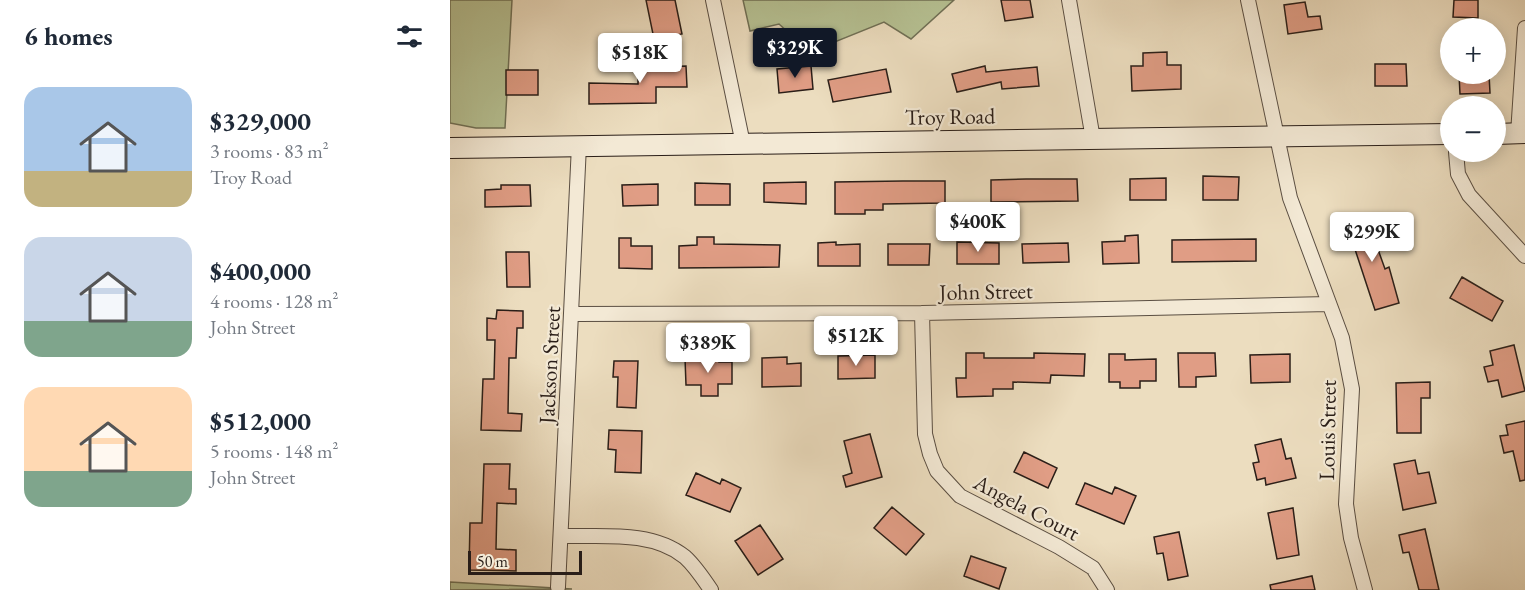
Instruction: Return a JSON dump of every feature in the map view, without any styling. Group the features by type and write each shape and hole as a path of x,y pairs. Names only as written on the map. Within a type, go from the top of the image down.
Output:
{"street":[{"path":"712,0 743,144"},
{"path":"1069,0 1093,139"},
{"name":"Louis Street","path":"1248,0 1290,198 1342,338 1352,389 1346,504 1351,538 1365,590"},
{"path":"1506,134 1521,133 1525,28"},
{"name":"Troy Road","path":"450,148 1440,134"},
{"name":"Jackson Street","path":"558,587 579,145"},
{"path":"1457,162 1458,174 1469,195 1525,256"},
{"name":"John Street","path":"572,314 922,314 1329,304"},
{"name":"Angela Court","path":"922,314 925,434 930,454 938,471 960,496 1059,547 1093,568 1107,590"},
{"path":"562,536 614,537 660,543 687,558 711,590"}],"green space":[{"path":"450,0 512,0 505,128 476,128 450,123"},
{"path":"743,0 954,0 911,39 884,22 810,52 779,24 750,31"},
{"path":"450,582 572,589 450,590"}],"building":[{"path":"646,0 675,0 682,34 654,39"},
{"path":"1001,0 1030,0 1033,17 1005,21"},
{"path":"1454,0 1478,0 1478,18 1453,17"},
{"path":"1305,2 1308,17 1320,16 1322,29 1288,34 1284,5"},
{"path":"1167,52 1167,65 1181,65 1181,89 1132,91 1131,66 1143,66 1143,53"},
{"path":"643,54 658,54 658,67 686,66 687,87 656,87 656,103 589,104 589,83 638,84 638,67 643,67"},
{"path":"1375,64 1406,64 1407,86 1375,86"},
{"path":"811,66 813,89 779,93 777,69"},
{"path":"985,66 986,72 1037,67 1039,86 1002,89 1001,82 957,92 952,74"},
{"path":"886,69 891,92 833,102 828,80"},
{"path":"506,70 538,70 538,95 506,95"},
{"path":"1460,84 1490,84 1490,93 1460,94"},
{"path":"1203,176 1239,177 1238,200 1203,200"},
{"path":"1166,178 1166,200 1130,200 1130,179"},
{"path":"1077,179 1078,201 991,202 991,180"},
{"path":"945,181 945,203 883,204 883,210 865,210 865,214 835,214 835,182"},
{"path":"806,182 806,204 764,202 764,183"},
{"path":"695,183 730,184 730,205 695,205"},
{"path":"658,184 658,205 623,206 622,185"},
{"path":"501,185 530,185 531,206 485,207 485,190 501,189"},
{"path":"1365,213 1385,269 1389,267 1399,303 1375,310 1345,219"},
{"path":"1138,235 1139,263 1103,264 1102,242 1125,241 1125,236"},
{"path":"697,237 714,237 714,244 780,245 779,267 679,268 679,246 697,245"},
{"path":"619,238 631,238 631,246 652,246 652,269 619,268"},
{"path":"1256,239 1256,261 1172,262 1172,240"},
{"path":"836,242 836,245 860,244 860,266 818,266 818,243"},
{"path":"957,242 999,243 999,264 957,264"},
{"path":"1068,243 1069,262 1023,263 1022,244"},
{"path":"888,244 930,244 929,265 888,265"},
{"path":"506,252 529,252 530,287 507,287"},
{"path":"1462,277 1503,301 1492,321 1450,298"},
{"path":"497,310 523,311 523,328 517,328 516,358 509,358 508,413 522,414 521,431 481,430 483,379 494,379 495,340 487,340 487,318 496,319"},
{"path":"1514,345 1525,391 1502,397 1498,380 1488,382 1484,367 1493,365 1490,351"},
{"path":"966,353 984,353 984,358 1034,358 1034,353 1085,354 1084,376 1051,375 1050,383 1013,382 1013,389 993,389 993,396 957,397 956,378 966,378"},
{"path":"1178,353 1215,353 1216,376 1196,377 1196,387 1179,387"},
{"path":"1109,354 1125,354 1125,360 1156,359 1156,381 1140,381 1140,388 1120,388 1120,382 1109,382"},
{"path":"1290,354 1290,382 1251,383 1250,355"},
{"path":"875,355 875,378 838,379 838,356"},
{"path":"787,357 787,364 801,363 801,386 762,387 762,358"},
{"path":"685,358 719,358 719,362 732,362 732,384 718,384 718,396 701,396 701,385 686,385"},
{"path":"614,361 638,361 636,408 617,407 618,377 613,377"},
{"path":"1430,382 1430,398 1421,398 1421,433 1397,433 1396,383"},
{"path":"1525,421 1525,480 1520,481 1513,451 1504,453 1500,436 1508,435 1506,425"},
{"path":"609,430 642,431 641,473 615,472 616,450 608,449"},
{"path":"870,434 882,477 846,487 843,476 852,473 844,441"},
{"path":"1281,439 1286,459 1291,458 1296,478 1266,485 1265,478 1257,480 1253,463 1259,462 1255,445"},
{"path":"1024,452 1057,468 1048,488 1014,472"},
{"path":"1415,460 1418,474 1429,472 1436,503 1403,510 1394,464"},
{"path":"484,464 510,464 509,489 516,489 516,504 497,503 496,549 516,550 516,571 469,570 470,523 482,523"},
{"path":"696,473 720,484 722,479 741,488 730,512 686,495"},
{"path":"1085,483 1112,494 1115,487 1136,496 1124,524 1076,504"},
{"path":"892,507 924,534 906,555 874,528"},
{"path":"1293,508 1299,555 1277,559 1268,513"},
{"path":"760,525 783,559 758,575 735,541"},
{"path":"1425,529 1439,590 1419,590 1409,552 1403,553 1399,535"},
{"path":"1179,532 1188,576 1168,580 1163,553 1157,554 1154,537"},
{"path":"971,556 1006,568 999,589 964,576"},
{"path":"1312,576 1315,590 1271,590 1270,585"}]}
